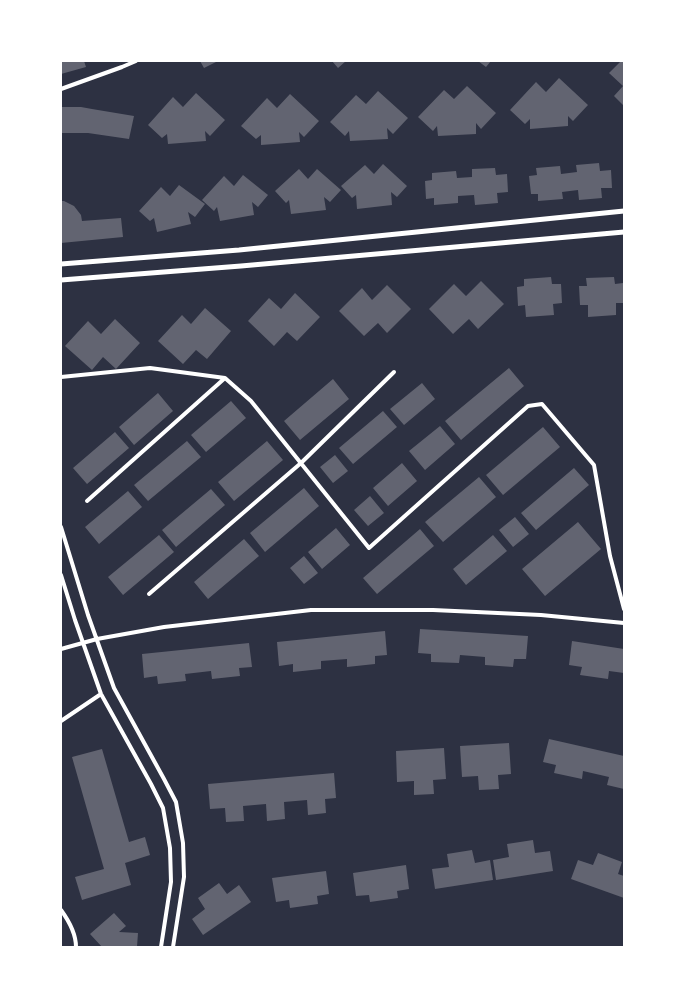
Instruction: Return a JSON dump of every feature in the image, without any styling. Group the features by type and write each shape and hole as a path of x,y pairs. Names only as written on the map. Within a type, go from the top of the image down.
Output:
{"street":[{"path":"61,89 136,61"},
{"path":"61,264 239,250 624,211"},
{"path":"61,280 241,266 624,232"},
{"path":"61,378 150,368 225,378 251,401 369,548 528,406 542,404 594,465 610,556 624,609"},
{"path":"150,594 301,463 394,372"},
{"path":"87,501 225,378"},
{"path":"61,526 88,614 114,688 176,802 183,843 184,877 173,947"},
{"path":"61,575 101,694 163,808 170,848 171,882 161,947"},
{"path":"61,649 97,639 164,627 311,610 433,610 541,615 624,623"},
{"path":"61,721 101,694"},
{"path":"61,910 67,918 76,939 76,947"}],"building":[{"path":"61,61 84,61 86,67 61,74"},
{"path":"200,61 218,61 204,68"},
{"path":"332,61 346,61 338,68"},
{"path":"478,61 491,61 486,67"},
{"path":"621,61 624,61 624,106 614,96 623,86 609,73"},
{"path":"559,78 588,105 573,121 568,116 568,126 530,129 530,119 525,124 510,110 536,82 546,92"},
{"path":"467,86 496,113 481,129 476,123 476,134 438,136 437,126 433,131 418,117 444,90 454,99"},
{"path":"378,91 408,118 393,134 387,128 388,139 350,141 349,131 345,136 330,122 356,95 366,104"},
{"path":"196,93 225,120 210,136 205,131 206,141 168,144 167,134 162,138 148,125 173,97 183,107"},
{"path":"290,94 319,121 304,137 299,132 300,142 261,145 261,135 256,139 241,126 267,98 277,108"},
{"path":"61,107 81,107 134,116 129,139 88,133 61,133"},
{"path":"599,163 600,171 611,170 612,188 601,188 602,198 579,200 578,190 562,192 563,199 538,201 538,194 531,194 529,176 537,175 536,168 560,166 561,174 577,172 576,165"},
{"path":"383,164 407,186 397,197 391,192 392,205 357,209 356,195 352,198 341,186 365,165 374,174"},
{"path":"495,168 496,175 507,174 508,192 497,193 498,203 475,205 474,195 458,196 458,203 434,205 434,198 426,199 425,181 432,180 432,173 456,171 457,178 472,177 472,169"},
{"path":"299,169 308,179 317,169 341,190 330,202 324,197 326,210 291,214 289,200 286,203 275,191"},
{"path":"243,175 268,195 258,207 252,202 254,215 220,221 217,207 214,211 202,200 224,176 234,186"},
{"path":"179,185 205,204 195,217 188,212 191,224 157,232 154,218 150,221 139,211 161,187 170,196"},
{"path":"61,201 74,206 81,215 82,221 121,218 123,237 61,243"},
{"path":"551,277 552,284 561,284 562,303 553,304 554,315 526,317 525,305 518,306 517,287 524,286 524,279"},
{"path":"614,277 615,284 623,283 624,303 616,303 616,315 588,317 588,305 580,305 579,286 587,286 586,278"},
{"path":"481,281 504,304 478,329 469,319 453,334 429,309 454,284 466,296"},
{"path":"387,285 411,309 387,333 378,323 364,336 339,311 362,288 372,300"},
{"path":"295,293 320,317 297,341 287,332 274,346 248,321 269,298 281,309"},
{"path":"205,308 231,331 207,359 196,350 183,364 158,341 182,315 191,324"},
{"path":"115,319 140,343 116,369 103,357 92,370 65,346 88,321 101,334"},
{"path":"509,368 524,386 461,440 445,421"},
{"path":"333,379 349,399 300,440 284,421"},
{"path":"422,383 435,399 404,425 390,409"},
{"path":"158,393 173,411 134,445 119,427"},
{"path":"231,401 246,418 206,452 191,435"},
{"path":"383,411 397,427 353,464 339,448"},
{"path":"440,426 455,444 425,470 409,451"},
{"path":"543,427 560,447 503,495 486,475"},
{"path":"115,432 129,448 87,484 73,468"},
{"path":"187,441 201,457 148,501 134,485"},
{"path":"267,441 283,460 234,501 218,482"},
{"path":"335,455 348,471 333,483 320,467"},
{"path":"402,463 417,481 388,506 373,488"},
{"path":"574,468 589,485 536,530 521,513"},
{"path":"479,477 496,497 443,542 425,522"},
{"path":"304,488 319,506 265,552 250,533"},
{"path":"211,489 225,505 176,547 162,530"},
{"path":"128,491 142,507 99,544 85,527"},
{"path":"370,496 384,513 368,526 354,510"},
{"path":"515,517 529,534 513,547 499,530"},
{"path":"578,522 601,549 545,596 522,569"},
{"path":"336,528 350,545 322,569 308,552"},
{"path":"420,529 434,546 377,594 363,578"},
{"path":"159,535 174,552 123,595 108,577"},
{"path":"493,535 507,551 466,585 453,569"},
{"path":"244,539 259,556 208,599 194,582"},
{"path":"304,556 318,573 304,584 290,568"},
{"path":"420,629 528,636 526,659 514,659 513,667 485,665 485,657 460,655 459,663 431,662 431,654 418,653"},
{"path":"385,631 387,655 375,656 375,664 347,667 347,659 321,661 321,669 293,672 293,664 279,666 277,642"},
{"path":"572,641 624,649 624,673 609,671 608,679 580,675 582,667 569,665"},
{"path":"249,643 252,667 239,668 240,676 212,679 211,671 185,674 186,681 158,684 157,676 144,678 142,654"},
{"path":"549,739 624,756 624,789 607,785 609,777 583,771 582,779 554,773 556,765 543,762"},
{"path":"509,743 511,774 498,775 499,789 479,790 478,776 462,777 460,746"},
{"path":"444,748 446,779 433,780 434,794 414,795 414,781 397,782 396,751"},
{"path":"102,749 129,842 145,837 150,855 125,863 131,885 82,900 75,877 104,869 72,757"},
{"path":"334,773 336,798 325,799 326,813 308,815 307,800 284,802 285,819 267,821 266,804 243,806 244,821 226,822 225,808 210,809 208,784"},
{"path":"533,840 535,853 550,851 553,871 496,880 493,860 509,857 507,844"},
{"path":"472,850 475,863 490,860 493,880 435,889 432,869 449,867 447,854"},
{"path":"598,853 622,862 618,874 624,876 624,898 571,879 578,860 593,865"},
{"path":"406,865 409,889 397,891 398,898 370,902 369,895 356,896 353,873"},
{"path":"326,871 329,894 317,896 318,904 290,908 289,900 276,902 272,878"},
{"path":"219,883 227,894 239,885 251,902 203,935 192,919 205,909 198,898"},
{"path":"114,913 126,926 119,932 138,933 137,947 102,947 90,934"}]}
